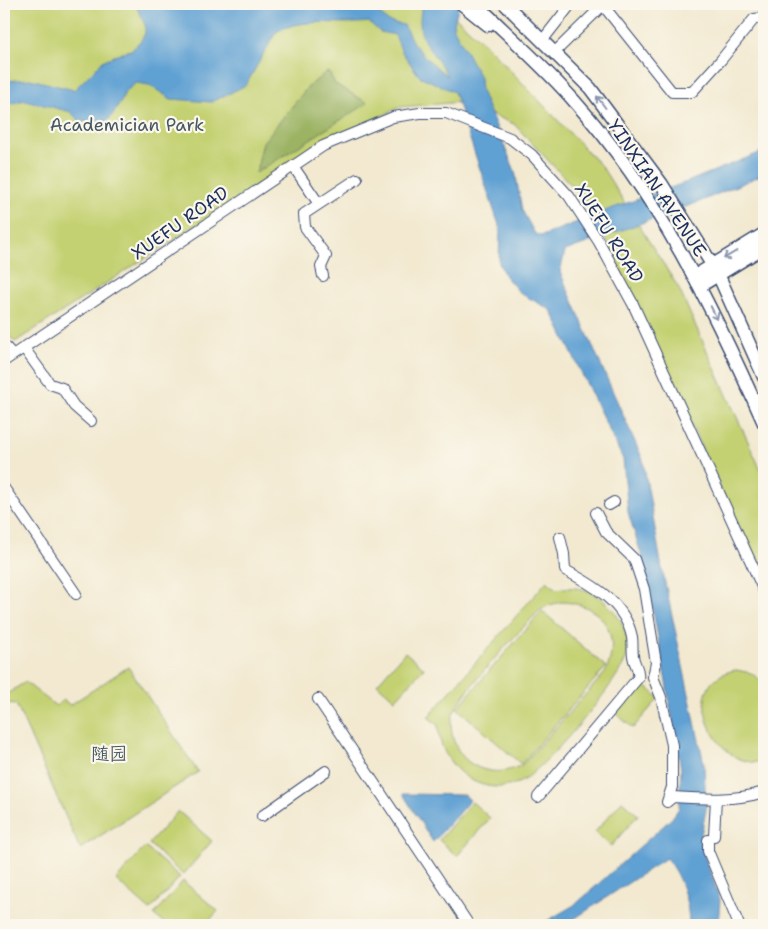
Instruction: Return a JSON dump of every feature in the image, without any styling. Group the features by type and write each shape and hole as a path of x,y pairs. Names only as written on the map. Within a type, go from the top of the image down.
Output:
{"main road":[{"name":"YINXIAN AVENUE","path":"505,4 590,88 662,183 715,270 764,377"},
{"name":"YINXIAN AVENUE","path":"469,6 557,83 576,102 610,145 664,225 698,281 764,423"},
{"path":"698,281 764,234"},
{"path":"715,270 764,246"}],"street":[{"path":"542,41 571,4"},
{"path":"554,53 602,4 672,92 692,92 754,19 764,18"},
{"name":"XUEFU ROAD","path":"8,358 323,146 393,117 420,113 446,113 510,138 532,155 568,196 599,242 634,304 764,591"},
{"path":"292,166 320,204"},
{"path":"323,276 321,267 326,256 305,227 304,214 357,179"},
{"path":"4,345 8,358"},
{"path":"24,348 50,384 62,388 74,406 91,421"},
{"path":"4,488 76,594"},
{"path":"596,513 606,532 634,559 638,568 655,656 653,677 661,697 672,745 672,787 667,802 674,797 712,799 752,796 764,792"},
{"path":"538,797 638,678 639,672 633,658 632,636 618,608 592,584 565,570 560,537"},
{"path":"318,699 469,925"},
{"path":"262,816 326,771"},
{"path":"712,799 711,838 708,851 737,923"}],"green space":[{"name":"Academician Park","path":"4,4 442,4 492,51 602,167 678,287 764,477 764,583 590,205 514,124 462,102 400,107 318,147 15,342 4,330"},
{"path":"329,72 335,84 368,103 256,173 263,142 307,88 325,73"},
{"path":"547,581 556,589 579,588 598,596 614,611 624,627 628,652 613,681 563,743 531,775 520,782 505,786 490,786 477,783 464,776 446,754 440,740 438,725 428,717","holes":["561,602 588,608 598,615 610,634 610,659 605,673 523,764 505,771 493,771 475,766 463,757 455,744 451,721 458,705 492,662 539,611 547,606"]},
{"path":"542,611 606,667 521,764 457,708"},
{"path":"405,652 424,668 395,700 377,684"},
{"name":"随园","path":"128,667 198,772 80,849 16,704 4,703 4,696 25,682 56,706 63,700 70,705"},
{"path":"736,670 751,673 764,683 764,761 747,761 731,754 718,741 709,724 705,707 707,691 717,678"},
{"path":"642,683 659,698 633,728 615,713"},
{"path":"622,801 638,815 611,846 595,832"},
{"path":"472,802 490,818 457,856 439,840"},
{"path":"178,811 212,841 183,875 149,844"},
{"path":"145,847 180,877 150,910 116,880"},
{"path":"183,881 218,911 205,925 167,925 154,915"}],"water":[{"path":"135,4 369,4 389,22 404,25 413,43 424,56 448,77 422,37 420,17 422,4 459,4 453,27 480,77 481,91 515,171 522,210 535,234 542,236 764,151 764,174 699,202 565,251 560,272 643,460 662,569 704,764 706,810 701,835 704,855 720,900 718,925 689,925 688,907 680,881 666,858 565,925 540,925 576,904 672,818 679,808 681,769 643,560 628,512 623,459 551,310 520,293 505,276 499,263 500,228 454,92 419,76 402,52 395,35 380,32 369,22 310,23 298,24 276,32 246,85 212,102 171,99 149,85 136,83 125,92 121,102 110,118 103,123 94,125 77,119 71,112 24,100 4,106 4,81 30,79 74,90 104,60 133,49 145,33 145,25"},
{"path":"403,794 465,795 470,800 433,842"}]}
